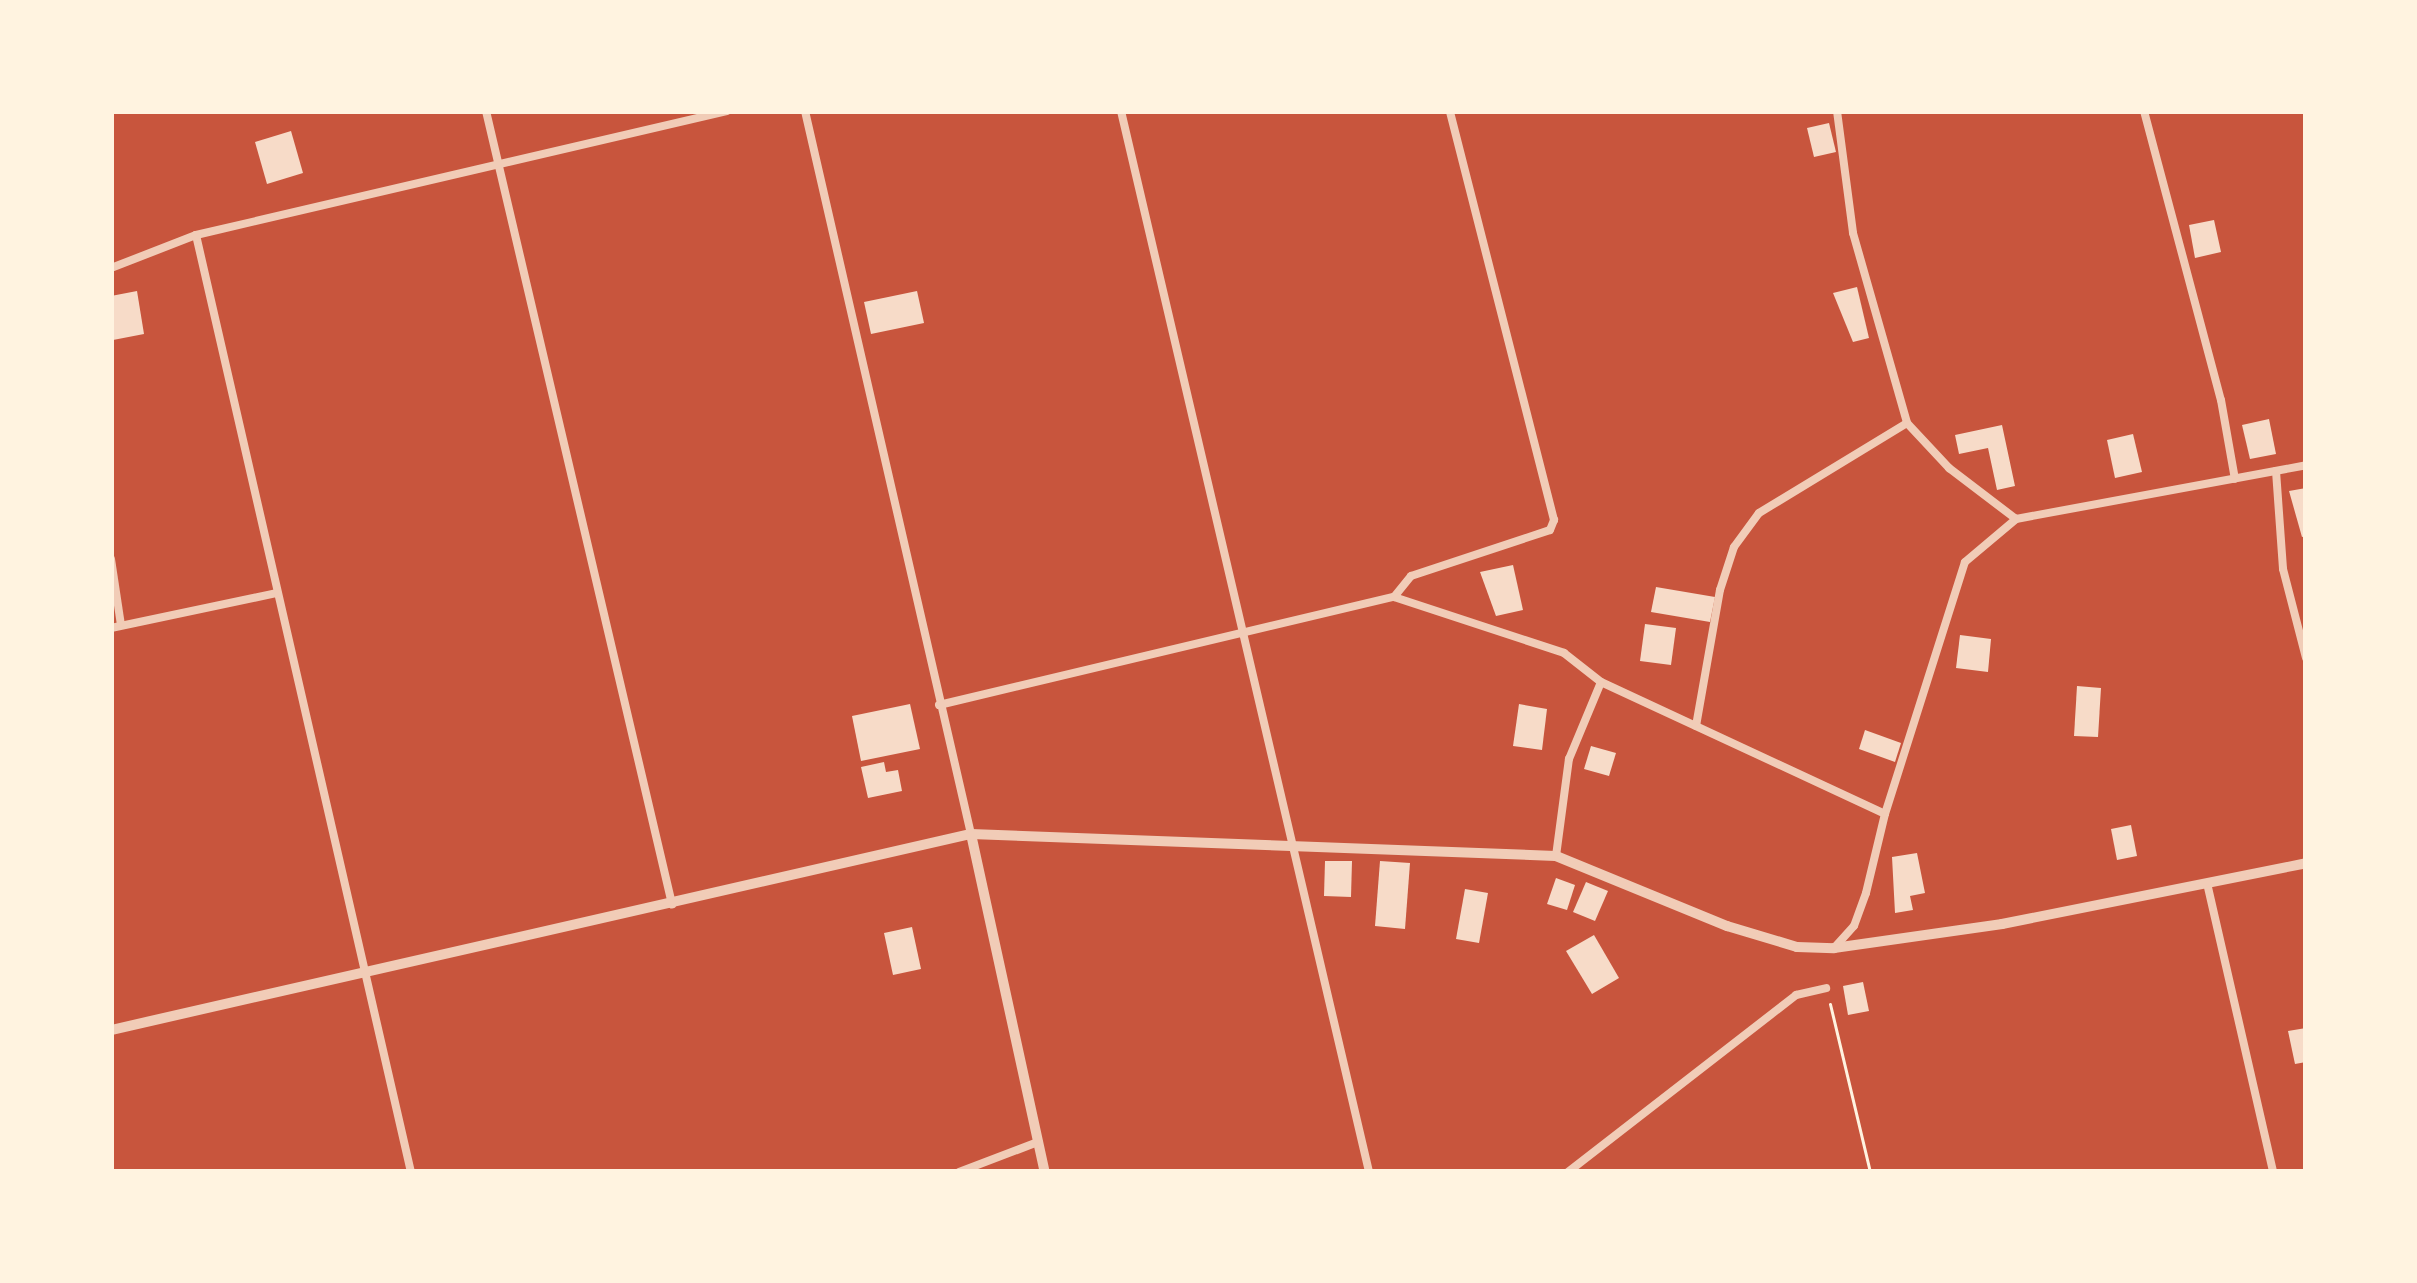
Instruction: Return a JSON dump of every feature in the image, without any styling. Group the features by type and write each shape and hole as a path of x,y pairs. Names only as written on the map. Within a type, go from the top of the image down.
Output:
{"street":[{"path":"486,111 672,904"},
{"path":"111,268 196,235 727,111"},
{"path":"805,111 1045,1172"},
{"path":"1121,111 1369,1172"},
{"path":"1394,597 1412,576 1550,530 1554,520 1450,111"},
{"path":"1837,111 1852,233 1906,423 1949,468 2016,519"},
{"path":"2144,111 2221,400 2235,478"},
{"path":"196,235 411,1172"},
{"path":"1696,726 1720,590 1734,547 1759,513 1906,423"},
{"path":"1834,948 1854,926 1965,562 2016,519 2306,465"},
{"path":"2276,471 2283,569 2306,658"},
{"path":"111,559 116,627 277,593"},
{"path":"939,705 1394,597 1564,653 1601,682 1885,814"},
{"path":"1556,856 1569,759 1601,682"},
{"path":"111,1030 970,834 1556,856 1727,926 1797,947 1834,948 2002,924 2306,863"},
{"path":"2207,883 2273,1172"},
{"path":"1568,1172 1796,995 1826,988"},
{"path":"959,1172 1038,1142"}],"path":[{"path":"1826,988 1870,1172"}],"building":[{"path":"1829,123 1836,152 1814,157 1807,128"},
{"path":"291,131 303,173 267,184 255,142"},
{"path":"2214,220 2221,252 2195,258 2189,225"},
{"path":"1857,287 1869,338 1853,342 1833,293"},
{"path":"137,291 144,334 113,340 111,296"},
{"path":"917,291 924,323 871,334 864,302"},
{"path":"2269,419 2276,454 2250,459 2242,425"},
{"path":"2002,425 2015,486 1997,490 1988,448 1959,454 1955,435"},
{"path":"2133,434 2142,472 2115,478 2107,440"},
{"path":"2306,488 2306,536 2302,537 2289,491"},
{"path":"1513,565 1523,610 1496,616 1480,572"},
{"path":"1656,587 1715,597 1710,622 1651,612"},
{"path":"1645,624 1676,628 1671,665 1640,661"},
{"path":"1960,635 1991,639 1988,672 1956,668"},
{"path":"2077,686 2101,688 2098,737 2074,736"},
{"path":"910,704 920,749 861,761 852,716"},
{"path":"1519,704 1547,709 1542,750 1513,746"},
{"path":"1865,730 1901,743 1895,762 1859,749"},
{"path":"1591,746 1616,753 1609,776 1584,769"},
{"path":"884,762 886,772 898,770 902,791 868,798 861,767"},
{"path":"2131,825 2137,856 2117,860 2111,829"},
{"path":"1917,853 1925,893 1910,896 1913,910 1895,913 1892,857"},
{"path":"1325,861 1352,861 1351,897 1324,896"},
{"path":"1380,861 1410,863 1405,929 1375,926"},
{"path":"1556,878 1575,885 1567,910 1547,904"},
{"path":"1586,882 1608,891 1595,921 1573,912"},
{"path":"1465,889 1488,893 1479,943 1456,939"},
{"path":"912,927 921,969 893,975 884,933"},
{"path":"1594,935 1619,978 1592,994 1566,951"},
{"path":"1863,982 1869,1011 1848,1015 1843,986"},
{"path":"2306,1028 2306,1062 2295,1064 2288,1031"}]}
